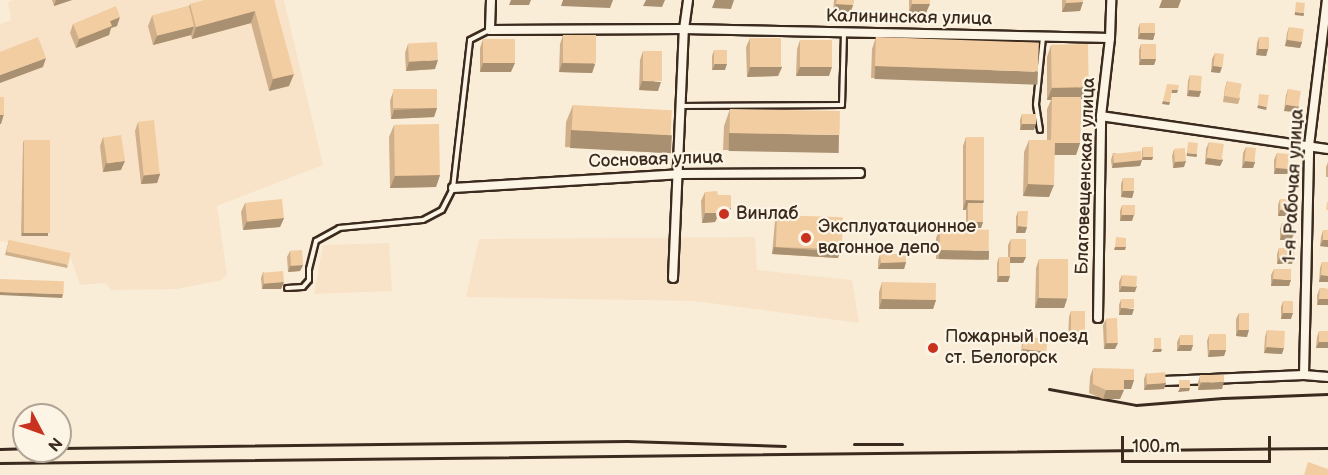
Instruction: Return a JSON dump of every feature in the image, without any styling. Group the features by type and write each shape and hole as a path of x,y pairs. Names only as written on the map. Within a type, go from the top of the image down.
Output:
{"street":[{"path":"490,30 491,0"},
{"path":"673,278 684,29 688,0"},
{"name":"Благовещенская улица","path":"1098,318 1101,116 1112,0"},
{"name":"1-я Рабочая улица","path":"1304,375 1309,146 1327,0"},
{"name":"Калининская улица","path":"490,30 684,29 1110,38"},
{"path":"1101,116 1328,149"},
{"name":"Сосновая улица","path":"453,188 679,174 860,173"},
{"path":"1164,381 1304,375 1328,377"}],"lane":[{"path":"287,288 303,287 309,280 309,269 316,241 339,228 423,220 442,210 453,188 470,40 490,30"},
{"path":"681,106 842,105 844,33"},
{"path":"1040,130 1036,104 1043,36"}],"shaded area":[{"path":"13,0 284,0 323,165 217,206 227,274 222,280 177,289 112,290 105,283 80,285 69,253 0,241 0,24 11,20 8,2"},
{"path":"755,237 757,270 852,280 859,323 694,301 466,297 479,239"},
{"path":"389,243 392,291 314,294 323,245"}],"building":[{"path":"204,0 274,0 294,74 273,79 255,11 196,27 190,4"},
{"path":"837,0 854,0 853,5 836,4"},
{"path":"912,0 930,0 930,4 912,4"},
{"path":"1066,0 1083,0 1083,2 1066,3"},
{"path":"1296,2 1305,3 1304,13 1295,12"},
{"path":"116,6 120,17 110,21 112,26 79,39 73,24"},
{"path":"189,6 194,26 157,36 152,15"},
{"path":"1140,23 1155,23 1155,33 1140,33"},
{"path":"1289,27 1304,29 1302,42 1287,40"},
{"path":"563,35 596,35 596,63 563,63"},
{"path":"38,37 46,58 0,75 0,52"},
{"path":"876,37 1039,43 1038,72 875,66"},
{"path":"1259,37 1269,37 1269,49 1259,49"},
{"path":"750,38 781,38 781,67 750,67"},
{"path":"483,39 515,39 515,63 483,63"},
{"path":"800,40 832,40 832,67 800,67"},
{"path":"437,42 438,60 409,61 408,44"},
{"path":"1088,44 1089,87 1052,88 1051,45"},
{"path":"1141,44 1156,44 1156,59 1141,59"},
{"path":"714,50 727,50 727,64 714,64"},
{"path":"643,51 662,51 662,81 643,81"},
{"path":"1215,53 1224,54 1223,67 1214,66"},
{"path":"1190,75 1202,76 1201,91 1189,90"},
{"path":"1227,81 1242,84 1239,99 1224,96"},
{"path":"1167,84 1179,85 1178,90 1172,90 1170,102 1163,101"},
{"path":"393,89 437,89 437,108 393,108"},
{"path":"1288,89 1301,91 1298,107 1285,105"},
{"path":"1259,94 1269,95 1267,107 1258,105"},
{"path":"0,97 4,97 4,115 0,115"},
{"path":"1052,97 1081,97 1080,143 1055,143 1054,185 1028,184 1029,140 1051,140"},
{"path":"573,105 672,110 671,135 572,130"},
{"path":"730,109 840,111 840,135 730,133"},
{"path":"1022,114 1036,114 1036,124 1022,124"},
{"path":"154,120 160,174 144,175 138,122"},
{"path":"439,124 440,175 395,176 394,125"},
{"path":"121,135 125,161 107,163 103,138"},
{"path":"966,137 984,137 984,200 966,200"},
{"path":"24,140 50,140 50,233 24,233"},
{"path":"1188,142 1198,143 1197,154 1187,153"},
{"path":"1209,142 1224,144 1222,160 1207,158"},
{"path":"1143,147 1153,147 1153,157 1143,157"},
{"path":"1246,147 1256,148 1254,162 1245,161"},
{"path":"1185,148 1186,161 1175,162 1174,149"},
{"path":"1141,151 1142,160 1114,163 1113,154"},
{"path":"1277,153 1289,154 1288,169 1276,168"},
{"path":"1123,178 1134,178 1134,191 1123,191"},
{"path":"717,191 718,195 731,195 731,208 718,209 718,213 705,213 705,192"},
{"path":"282,199 284,218 247,222 245,203"},
{"path":"1280,199 1296,199 1296,210 1280,210"},
{"path":"968,203 983,203 983,222 968,222"},
{"path":"1122,205 1135,205 1135,215 1122,215"},
{"path":"1018,211 1028,211 1027,227 1018,226"},
{"name":"Эксплуатационное вагонное депо","path":"777,215 843,217 842,249 776,247"},
{"path":"1282,223 1294,223 1294,234 1282,234"},
{"path":"940,229 989,230 989,251 940,250"},
{"path":"1323,230 1328,230 1328,240 1323,240"},
{"path":"1116,237 1126,238 1126,247 1115,247"},
{"path":"1011,239 1026,239 1026,257 1010,257"},
{"path":"9,240 71,253 68,265 7,252"},
{"path":"1279,248 1294,248 1294,258 1279,258"},
{"path":"302,250 303,265 291,266 290,251"},
{"path":"880,254 906,254 906,262 881,263"},
{"path":"999,257 1010,257 1010,276 999,276"},
{"path":"1039,259 1068,259 1068,298 1039,298"},
{"path":"1322,262 1328,262 1328,276 1321,275"},
{"path":"1274,269 1291,269 1291,280 1273,279"},
{"path":"283,271 284,282 264,284 263,273"},
{"path":"1122,275 1137,276 1136,287 1121,286"},
{"path":"0,279 64,281 64,294 0,292"},
{"path":"882,282 936,283 936,300 882,299"},
{"path":"1320,288 1328,289 1328,299 1319,299"},
{"path":"1121,299 1134,299 1134,308 1121,308"},
{"path":"1283,301 1293,301 1293,313 1283,313"},
{"path":"1071,311 1085,311 1085,334 1071,334"},
{"path":"1239,313 1249,313 1249,330 1239,330"},
{"path":"1106,318 1117,318 1118,343 1107,343"},
{"path":"1267,330 1285,331 1284,348 1266,347"},
{"path":"1319,331 1328,331 1328,342 1319,342"},
{"path":"1209,334 1226,334 1226,350 1209,350"},
{"path":"1180,335 1193,335 1193,345 1180,345"},
{"path":"1024,336 1048,339 1046,352 1022,349"},
{"path":"1154,338 1161,338 1161,349 1154,349"},
{"path":"1093,368 1134,369 1134,380 1124,380 1124,390 1106,390 1093,384"},
{"path":"1165,372 1166,383 1147,385 1146,374"},
{"path":"1200,375 1224,375 1224,382 1200,382"},
{"path":"1179,380 1190,380 1190,388 1179,388"},
{"path":"1308,462 1328,469 1328,475 1304,475"}],"railway":[{"path":"1049,389 1136,405 1223,398 1328,394"},
{"path":"72,448 627,441 785,446"},
{"path":"854,444 902,444"},
{"path":"0,449 12,448"},
{"path":"0,463 1328,448"}],"place":[{"name":"Винлаб","path":"724,214"},
{"name":"Эксплуатационное вагонное депо","path":"806,238"},
{"name":"Пожарный поезд ст. Белогорск","path":"933,348"}]}
